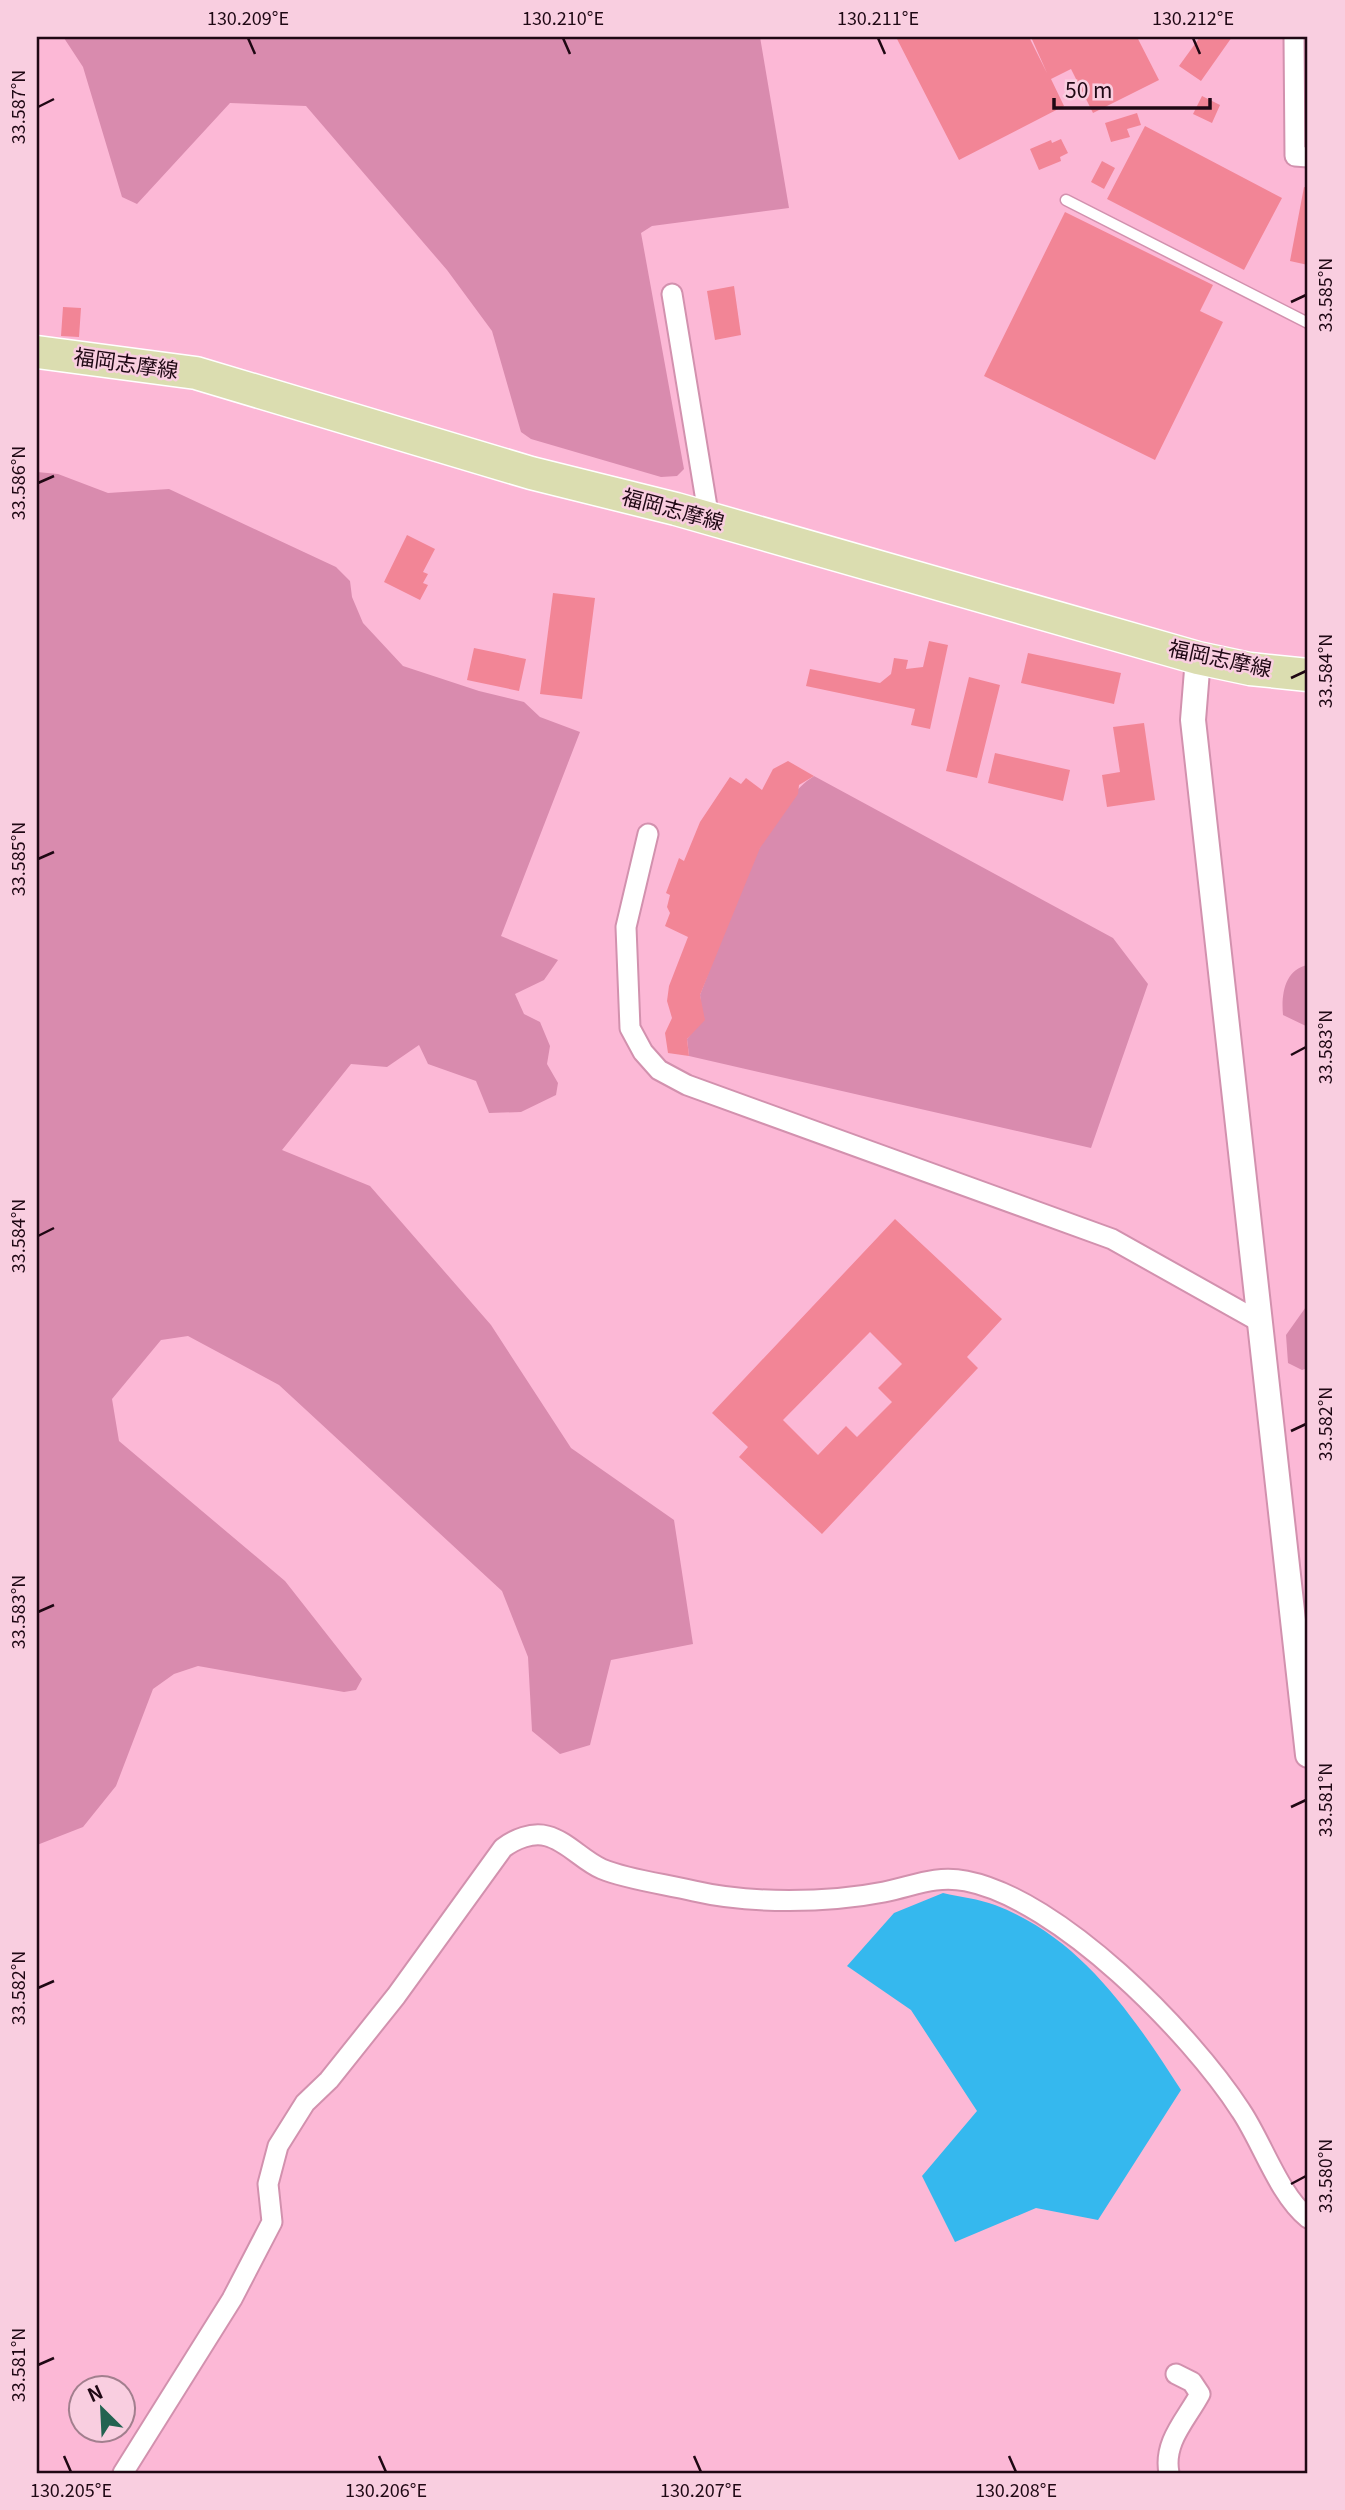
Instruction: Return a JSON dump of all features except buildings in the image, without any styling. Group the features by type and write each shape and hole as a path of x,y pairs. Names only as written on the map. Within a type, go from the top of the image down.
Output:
{"main road":[{"name":"福岡志摩線","path":"37,352 196,373 531,473 709,519 1198,658 1250,669 1308,675"}],"street":[{"path":"1294,37 1295,156 1308,157"},
{"path":"672,294 709,519"},
{"path":"1198,658 1193,720 1308,1755"},
{"path":"648,834 626,927 630,1028 643,1052 659,1070 687,1085 1112,1239 1261,1322"},
{"path":"123,2473 225,2310 272,2222 268,2183 278,2146 305,2103 329,2080 396,1996 503,1848 514,1839 548,1836 602,1869 731,1896 836,1898 885,1892 938,1877 968,1881 1020,1898 1088,1948 1177,2030 1231,2094 1292,2202 1308,2218"},
{"path":"1169,2473 1167,2461 1171,2439 1200,2394 1192,2382 1176,2374"}],"lane":[{"path":"1066,200 1308,323"}],"shaded area":[{"path":"51,37 760,37 789,208 652,226 641,233 684,469 677,476 661,477 531,439 521,432 492,331 447,270 306,106 230,103 137,204 122,197 83,67 64,38"},
{"path":"37,472 58,474 108,493 169,489 336,567 350,581 352,597 363,623 403,666 479,691 524,702 540,717 580,732 501,936 558,960 544,980 515,994 524,1014 540,1022 550,1046 547,1064 558,1083 556,1095 521,1112 489,1113 476,1081 428,1064 419,1045 387,1067 351,1064 282,1150 370,1186 491,1325 571,1448 674,1520 693,1644 611,1660 590,1745 560,1754 532,1731 528,1657 502,1591 279,1385 188,1336 161,1340 112,1399 119,1441 285,1581 362,1679 356,1690 344,1692 198,1666 174,1674 153,1689 116,1786 83,1827 37,1845"},
{"path":"814,776 1113,938 1148,984 1091,1148 689,1056 687,1039 703,1019 700,995 747,876 778,816 795,792"},
{"path":"1308,965 1308,1027 1283,1015 1283,1007 1284,991 1289,977 1300,967"},
{"path":"1308,1304 1308,1368 1302,1370 1288,1363 1286,1335"}],"water":[{"path":"943,1893 995,1905 1026,1919 1054,1937 1103,1982 1144,2035 1181,2090 1098,2220 1036,2208 955,2242 922,2176 977,2111 911,2010 847,1966 894,1913"}]}
